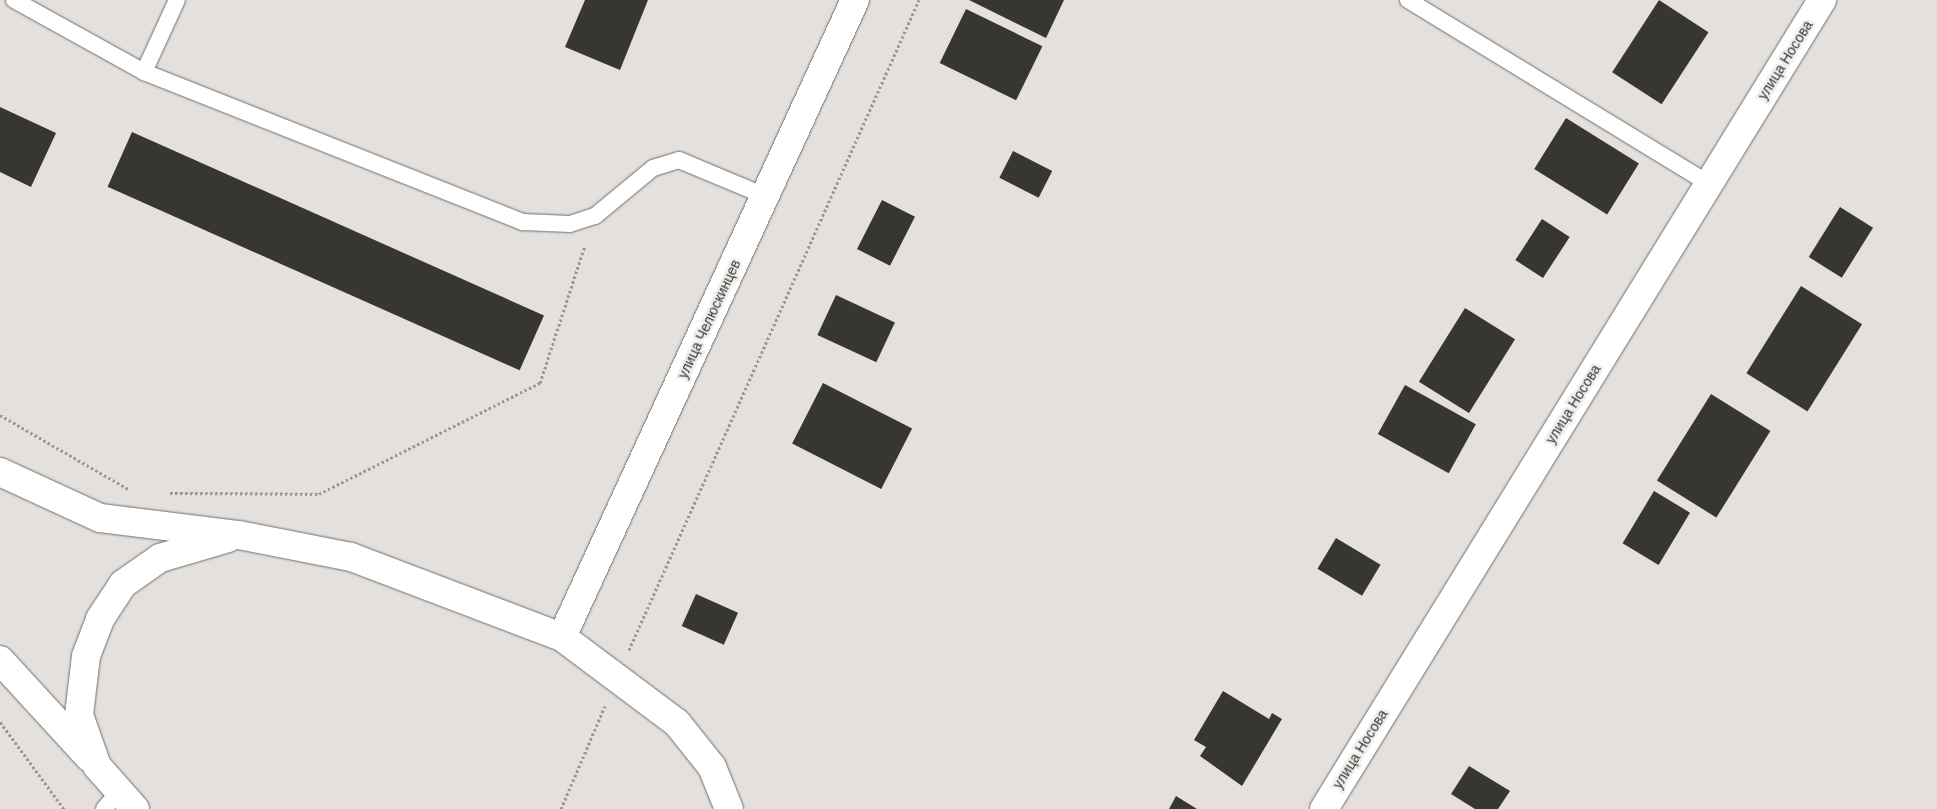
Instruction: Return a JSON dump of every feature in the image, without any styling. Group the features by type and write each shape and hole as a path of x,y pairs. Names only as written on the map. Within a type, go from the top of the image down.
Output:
{"street":[{"name":"улица Челюскинцев","path":"562,637 855,0"},
{"name":"улица Носова","path":"1324,809 1822,0"},
{"path":"0,472 100,518 239,534 351,558 562,637 617,676 677,723 712,767 730,809"},
{"path":"119,803 97,766 79,715 86,656 100,619 123,584 160,558 239,534"},
{"path":"0,660 97,766"}],"lane":[{"path":"14,0 144,72 523,222 570,224 595,216 653,168 679,160 765,196"},
{"path":"144,72 177,0"},
{"path":"1408,0 1708,183"}],"path":[{"path":"561,809 617,676 919,0"},
{"path":"163,493 319,494 540,383 595,216"},
{"path":"0,415 134,493"},
{"path":"0,722 64,809"}],"building":[{"path":"585,0 648,0 620,70 565,47"},
{"path":"969,0 1064,0 1046,38"},
{"path":"1659,0 1708,32 1662,104 1612,72"},
{"path":"966,9 1042,46 1016,100 940,63"},
{"path":"0,107 56,133 31,187 0,172"},
{"path":"1566,118 1639,164 1607,214 1534,169"},
{"path":"132,132 544,315 520,370 108,187"},
{"path":"1013,151 1052,171 1039,198 999,178"},
{"path":"882,200 915,217 890,266 857,249"},
{"path":"1840,207 1873,228 1842,278 1809,257"},
{"path":"1542,219 1570,237 1543,278 1515,260"},
{"path":"1801,286 1862,324 1807,412 1746,373"},
{"path":"836,295 895,322 876,362 817,335"},
{"path":"1465,308 1515,339 1469,413 1419,382"},
{"path":"823,383 912,428 881,489 792,444"},
{"path":"1405,385 1476,424 1449,473 1378,434"},
{"path":"1711,394 1770,431 1716,518 1657,481"},
{"path":"1654,491 1690,513 1659,565 1623,543"},
{"path":"1336,538 1381,565 1362,596 1317,569"},
{"path":"696,594 738,613 724,645 682,626"},
{"path":"1223,691 1269,719 1272,713 1282,719 1242,786 1200,756 1206,747 1194,740"},
{"path":"1469,766 1510,791 1498,809 1475,809 1451,794"},
{"path":"1176,796 1197,809 1169,809"}]}
